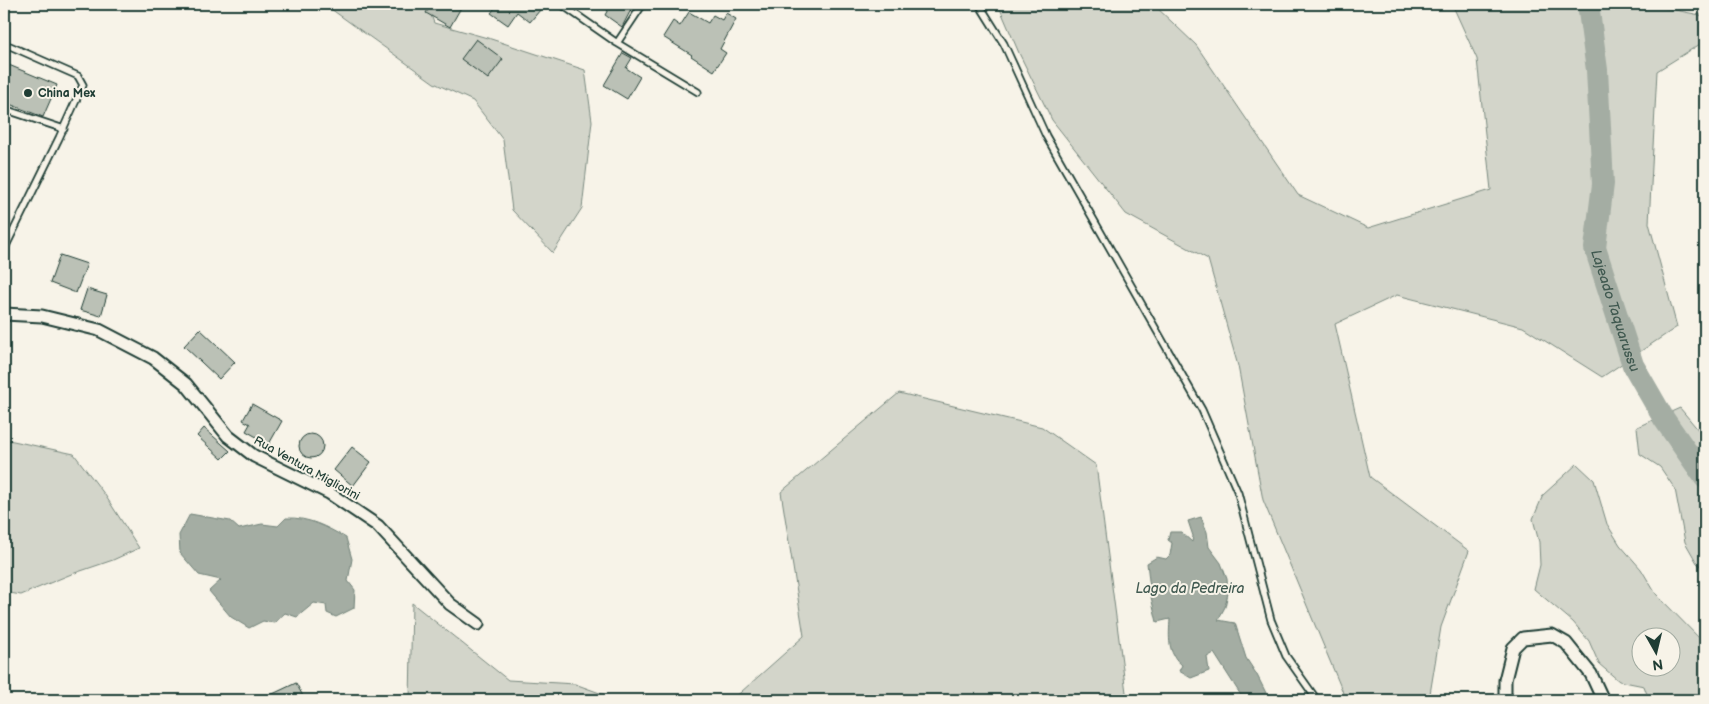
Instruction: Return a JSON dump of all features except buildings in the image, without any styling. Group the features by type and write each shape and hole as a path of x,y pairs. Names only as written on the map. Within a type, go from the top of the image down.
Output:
{"street":[{"name":"Rua Ventura Migliorini","path":"4,314 42,316 99,330 153,358 186,384 228,436 254,456 329,493 378,526 450,604 478,624"},
{"path":"1504,700 1505,680 1513,648 1523,638 1552,635 1566,643 1591,674 1603,700"}],"lane":[{"path":"561,4 617,43 698,92"},
{"path":"617,43 643,4"},
{"path":"980,4 1004,44 1046,136 1202,410 1238,493 1271,620 1286,656 1317,700"},
{"path":"4,47 10,46 78,76 83,85 64,129 4,250"},
{"path":"4,109 64,129"}],"shaded area":[{"path":"324,4 427,4 434,23 491,39 585,70 592,121 582,208 553,253 512,210 503,140 473,101 434,83"},
{"path":"998,4 1153,4 1196,45 1298,195 1368,228 1491,190 1477,59 1452,4 1645,4 1705,16 1705,41 1657,71 1649,223 1677,327 1602,377 1523,327 1397,295 1335,324 1370,477 1469,551 1441,627 1429,700 1345,700 1263,500 1238,366 1208,259 1126,214 1052,120 1019,53"},
{"path":"899,393 1042,427 1096,465 1127,700 732,700 804,636 781,492"},
{"path":"1680,408 1705,438 1705,570 1697,563 1685,542 1675,489 1660,467 1640,454 1637,427"},
{"path":"4,439 74,454 105,495 139,548 113,560 69,575 21,595 4,592"},
{"path":"1577,464 1594,480 1607,524 1620,545 1641,569 1656,594 1705,644 1705,700 1649,700 1644,686 1619,681 1599,664 1589,641 1573,622 1534,589 1540,565 1539,542 1533,519 1543,495"},
{"path":"412,603 508,680 575,684 619,700 410,700"}],"water":[{"path":"190,514 230,521 239,529 262,524 278,526 286,518 302,519 325,527 346,538 352,559 348,581 355,590 354,608 336,617 327,613 326,605 314,603 297,617 285,613 274,623 263,621 249,628 231,617 209,591 221,580 199,575 180,553 179,535"},
{"name":"Lago da Pedreira","path":"1201,517 1207,532 1209,547 1221,563 1227,579 1228,593 1225,607 1218,620 1235,623 1246,658 1266,693 1244,700 1214,653 1207,657 1209,671 1191,678 1179,671 1182,665 1171,650 1170,619 1157,622 1151,597 1147,563 1157,557 1166,559 1170,555 1172,543 1168,540 1170,532 1181,532 1192,542 1193,536 1188,521"}],"waterway":[{"name":"Lajeado Taquarussu","path":"1588,4 1597,70 1603,184 1595,248 1633,365 1664,419 1705,478"}],"place":[{"name":"China Mex","path":"28,93"}]}
